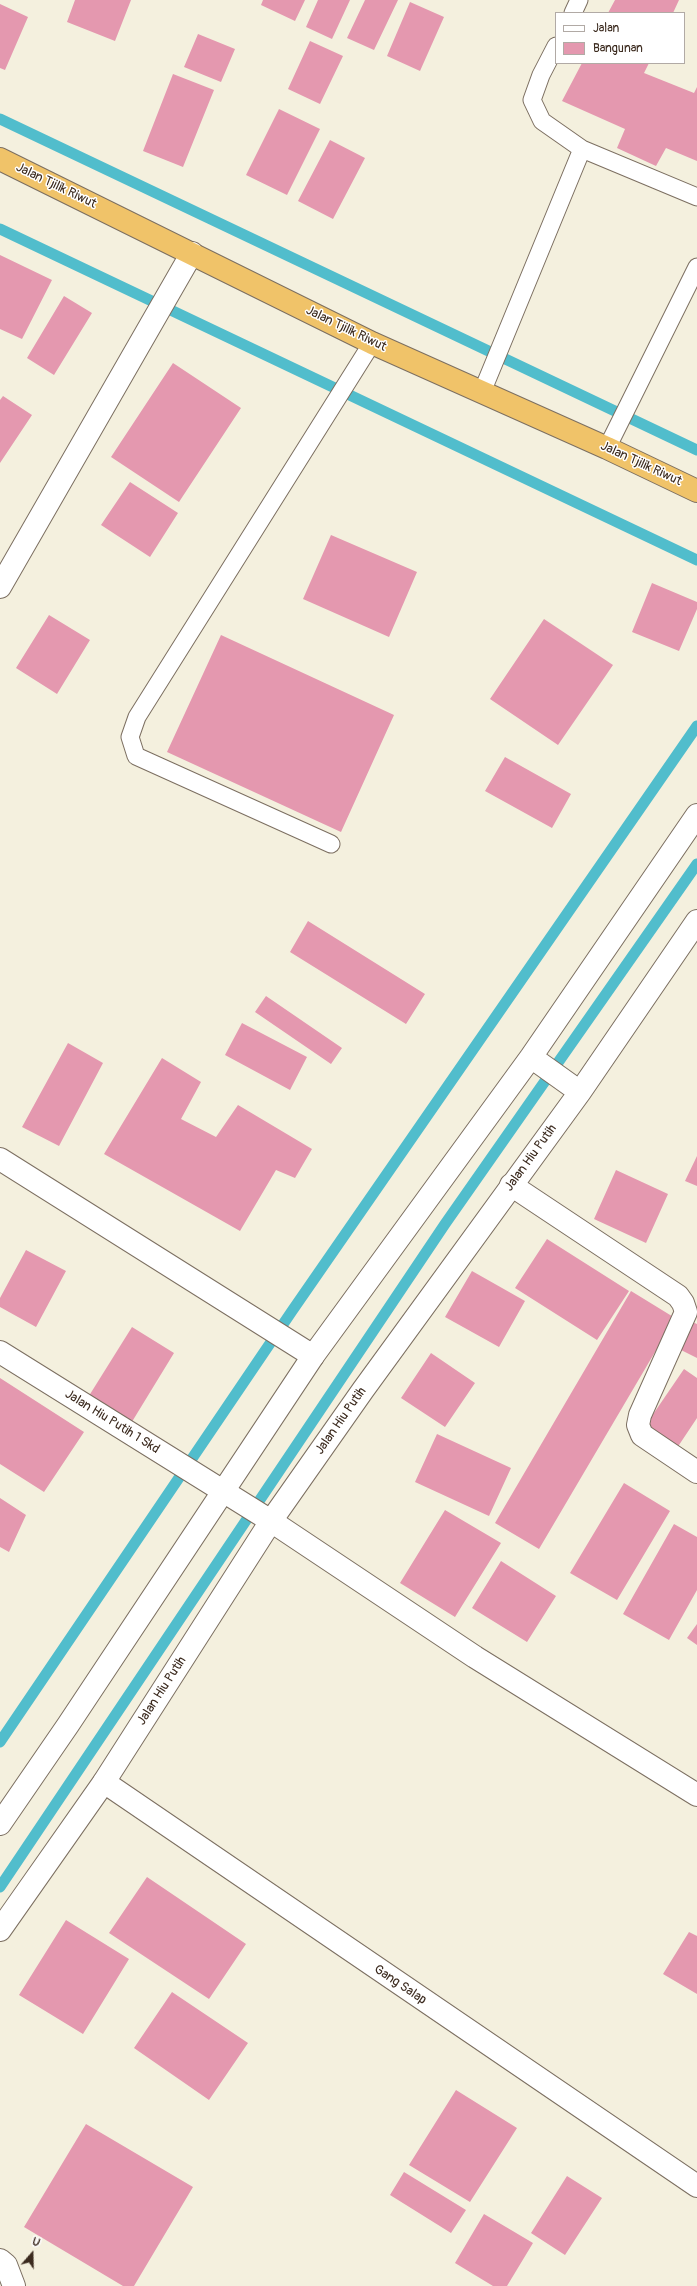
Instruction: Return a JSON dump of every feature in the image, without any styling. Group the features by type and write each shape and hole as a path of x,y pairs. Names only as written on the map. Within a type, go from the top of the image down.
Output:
{"highway":[{"name":"Jalan Tjilik Riwut","path":"0,159 372,343 607,448 697,491"}],"street":[{"path":"0,587 192,253"},
{"path":"0,1824 224,1492 313,1356 531,1057 697,815"},
{"name":"Jalan Hiu Putih","path":"0,1930 104,1782 271,1521 511,1185 580,1092 697,921"},
{"path":"531,1057 580,1092"},
{"path":"0,1159 313,1356"},
{"path":"511,1185 678,1296 684,1303 686,1312 640,1415 638,1425 642,1435 697,1472"},
{"name":"Jalan Hiu Putih 1 Skd","path":"0,1352 271,1521 475,1657 697,1795"},
{"name":"Gang Salap","path":"104,1782 697,2186"},
{"path":"0,2260 6,2265 14,2286"}],"lane":[{"path":"573,12 579,0"},
{"path":"555,48 541,75 532,100 542,120 582,149 697,197"},
{"path":"482,392 582,149"},
{"path":"607,448 697,267"},
{"path":"331,844 136,756 130,737 137,717 372,343"}],"building":[{"path":"75,0 131,0 115,41 67,22"},
{"path":"263,0 305,0 295,21 261,5"},
{"path":"318,0 350,0 332,39 306,27"},
{"path":"365,0 398,0 374,50 347,38"},
{"path":"615,0 679,0 673,12 609,12"},
{"path":"410,2 444,17 420,71 387,56"},
{"path":"0,4 28,17 5,70 0,68"},
{"path":"198,34 235,49 221,82 184,67"},
{"path":"310,41 343,56 320,104 288,89"},
{"path":"581,64 648,64 644,73 694,93 697,87 697,161 666,148 656,166 617,148 625,129 562,101"},
{"path":"173,74 214,90 183,167 143,151"},
{"path":"279,109 320,129 287,195 246,175"},
{"path":"330,140 365,158 333,219 298,201"},
{"path":"0,255 52,280 22,339 0,329"},
{"path":"64,296 92,313 54,375 27,358"},
{"path":"173,363 241,408 179,502 111,457"},
{"path":"3,396 32,415 0,463 0,400"},
{"path":"130,482 178,513 150,557 101,525"},
{"path":"331,535 417,572 389,637 303,599"},
{"path":"652,583 697,602 697,609 679,651 632,632"},
{"path":"49,615 90,640 57,694 16,668"},
{"path":"544,619 613,665 558,745 490,699"},
{"path":"221,635 394,715 341,832 167,752"},
{"path":"505,757 571,794 552,828 485,791"},
{"path":"308,921 425,994 406,1024 290,952"},
{"path":"266,996 342,1048 331,1064 255,1012"},
{"path":"242,1023 307,1057 290,1090 225,1055"},
{"path":"68,1043 103,1063 59,1146 22,1127"},
{"path":"162,1058 201,1082 181,1119 216,1137 238,1105 312,1149 295,1178 276,1170 240,1231 104,1154"},
{"path":"697,1156 697,1186 685,1181"},
{"path":"616,1170 668,1194 646,1243 594,1219"},
{"path":"547,1239 629,1291 597,1340 515,1288"},
{"path":"26,1250 66,1271 36,1327 0,1307 0,1298"},
{"path":"472,1271 525,1301 499,1347 445,1317"},
{"path":"631,1291 675,1318 539,1549 495,1523"},
{"path":"690,1321 697,1324 697,1358 677,1348"},
{"path":"132,1327 174,1353 130,1425 87,1399"},
{"path":"431,1353 475,1383 445,1427 401,1398"},
{"path":"684,1369 697,1378 697,1418 675,1451 643,1429"},
{"path":"0,1378 84,1432 44,1492 0,1464"},
{"path":"437,1434 511,1468 489,1516 415,1482"},
{"path":"624,1483 670,1511 617,1600 570,1573"},
{"path":"0,1498 26,1515 9,1552 0,1547"},
{"path":"445,1510 501,1543 455,1617 400,1583"},
{"path":"674,1524 697,1537 697,1590 669,1640 623,1614"},
{"path":"501,1561 556,1596 527,1642 472,1608"},
{"path":"697,1624 697,1645 687,1638"},
{"path":"147,1877 246,1944 209,1999 109,1933"},
{"path":"66,1920 129,1959 83,2034 19,1995"},
{"path":"689,1932 697,1936 697,1994 663,1974"},
{"path":"172,1992 248,2043 209,2100 134,2048"},
{"path":"456,2090 517,2128 470,2202 409,2165"},
{"path":"86,2124 193,2187 134,2286 123,2286 24,2227"},
{"path":"404,2172 466,2210 451,2233 390,2195"},
{"path":"567,2176 602,2198 565,2255 531,2233"},
{"path":"484,2214 533,2243 507,2286 493,2286 455,2263"}],"waterway":[{"path":"0,119 697,450"},
{"path":"0,229 697,560"},
{"path":"0,1742 292,1311 697,726"},
{"path":"0,1887 445,1224 697,864"}]}
